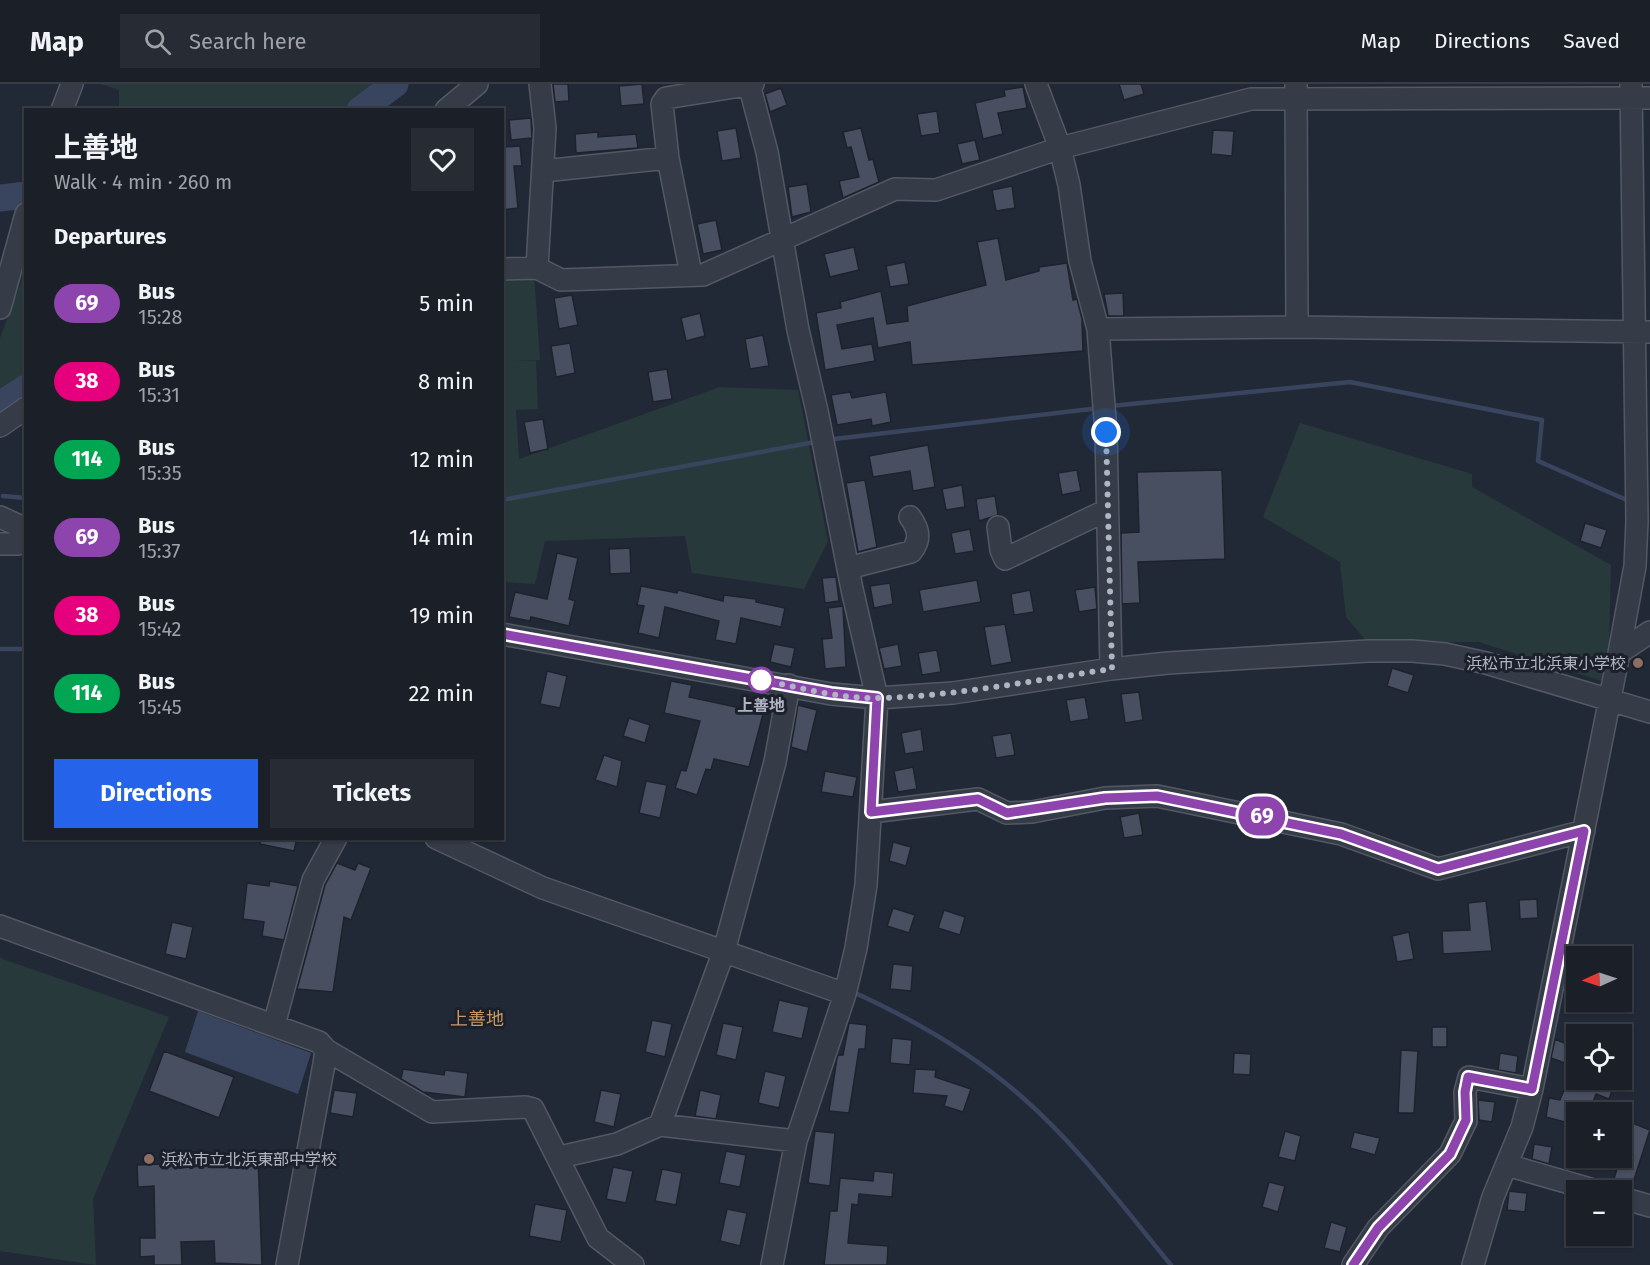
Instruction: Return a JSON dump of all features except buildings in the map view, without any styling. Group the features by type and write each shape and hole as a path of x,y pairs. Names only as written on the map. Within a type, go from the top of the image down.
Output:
{"street":[{"path":"63,108 72,84"},
{"path":"448,108 477,84"},
{"path":"537,268 545,128 540,84"},
{"path":"1036,84 1060,148 1069,185 1080,261 1098,328 1105,407 1112,669"},
{"path":"691,274 668,158 662,104 666,98 750,85 767,152 798,330 877,698 866,885 856,948 845,994 796,1141 772,1265"},
{"path":"1296,92 1297,327"},
{"path":"504,269 537,268 561,280 703,275 783,237 895,189 936,190 1060,148 1251,99 1296,92 1638,92 1642,332 1635,566 1611,699 1532,1089 1522,1127 1493,1197 1473,1265"},
{"path":"543,171 668,158"},
{"path":"0,308 24,221"},
{"path":"1098,328 1297,327 1642,332"},
{"path":"0,426 24,409"},
{"path":"998,527 1001,550 1005,559 1107,510"},
{"path":"0,517 24,528"},
{"path":"848,568 911,552 918,540 917,527 910,517"},
{"path":"0,544 24,542"},
{"path":"1619,653 1650,632"},
{"path":"504,634 789,685 877,698 953,693 1112,669 1248,658 1412,651 1445,654 1486,663 1650,712"},
{"path":"660,1125 724,951 775,762 789,685"},
{"path":"871,812 978,799 999,812 1024,812 1105,798 1157,796 1341,834 1438,869 1584,831"},
{"path":"274,1025 313,880 335,840"},
{"path":"440,840 543,888 845,994"},
{"path":"0,926 319,1042 326,1050 432,1112 525,1107 533,1109 560,1157 582,1210 598,1238 633,1265"},
{"path":"287,1265 326,1050"},
{"path":"1353,1265 1378,1228 1450,1154 1466,1120 1465,1092 1468,1077 1532,1089"},
{"path":"560,1157 617,1144 660,1125 796,1141"},
{"path":"1507,1165 1566,1182"},
{"path":"1632,1201 1650,1206"}],"shaded area":[{"path":"101,84 374,84 360,94 350,108 119,108 119,90"},
{"path":"534,274 540,360 511,361 536,361 538,409 516,410 519,459 720,387 798,390 828,541 804,589 692,573 685,536 545,541 535,584 504,582 504,276"},
{"path":"24,275 24,380 0,397 0,338"},
{"path":"1300,423 1472,474 1472,487 1611,565 1608,683 1479,642 1367,642 1346,617 1340,562 1263,517"},
{"path":"0,958 169,1017 93,1199 96,1265 0,1251"}],"water":[{"path":"198,1011 311,1053 298,1094 185,1052"}],"waterway":[{"path":"363,108 395,84"},
{"path":"0,198 24,195"},
{"path":"1111,406 1350,382 1542,420 1538,461 1629,501"},
{"path":"0,405 24,389"},
{"path":"834,439 1100,408"},
{"path":"504,500 815,442"},
{"path":"3,496 24,498"},
{"path":"0,649 24,649"},
{"path":"851,991 897,1013 962,1051 1022,1097 1081,1157 1171,1265"}],"bus line":[{"name":"69","path":"504,634 831,693 877,698 871,812 978,799 999,812 1032,812 1105,798 1157,796 1341,834 1438,869 1584,831 1532,1089 1468,1077 1465,1088 1466,1120 1450,1154 1378,1228 1353,1265"}],"place":[{"name":"浜松市立北浜東小学校","path":"1638,663"},
{"name":"上善地","path":"761,680"},
{"name":"浜松市立北浜東部中学校","path":"149,1159"}],"district":[{"name":"上善地","path":"477,1019"}],"route":[{"path":"761,680 831,693 877,698 953,693 1112,669 1106,432"}]}
